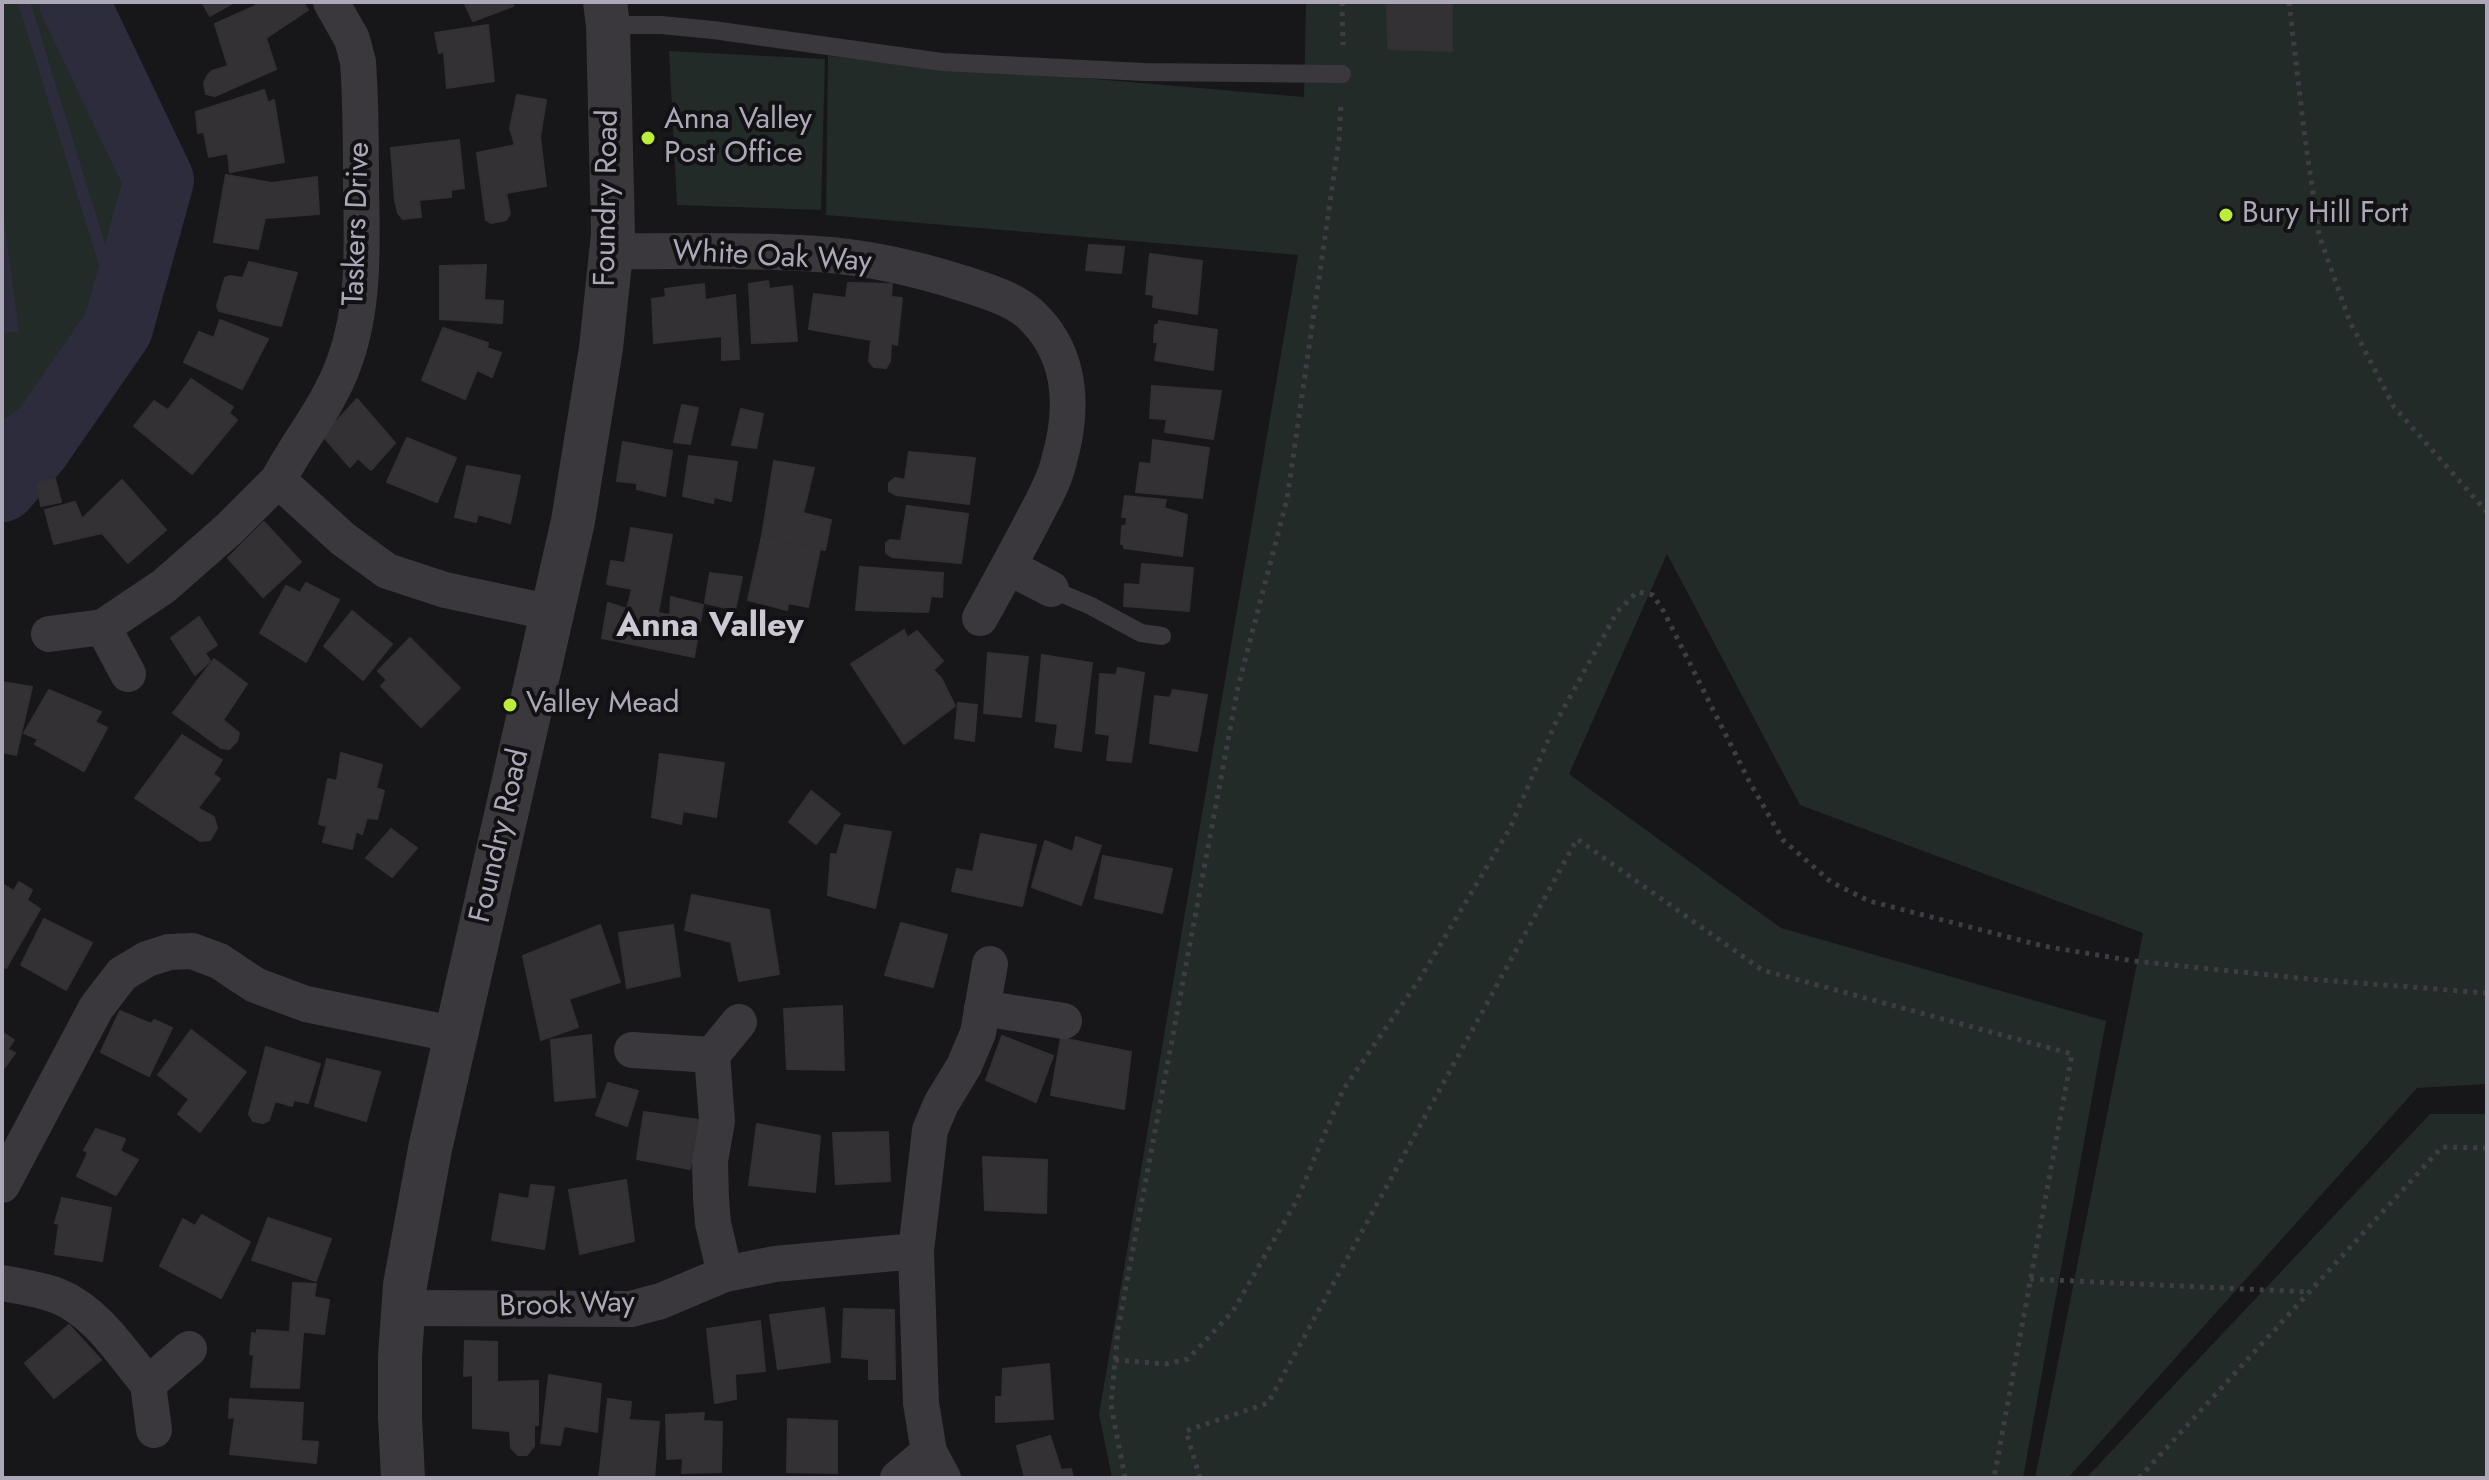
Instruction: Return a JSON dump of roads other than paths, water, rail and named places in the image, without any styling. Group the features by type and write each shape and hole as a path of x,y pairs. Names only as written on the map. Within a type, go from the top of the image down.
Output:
{"street":[{"name":"Taskers Drive","path":"49,634 103,627 164,586 229,529 278,480 325,405 344,364 355,327 361,283 360,98 358,62 352,39 331,2"},
{"name":"Foundry Road","path":"403,1478 400,1417 402,1308 430,1149 553,613 591,418 611,251 614,191 606,13"},
{"name":"White Oak Way","path":"611,251 819,254 866,260 909,267 993,293 1034,317 1050,336 1067,380 1068,409 1060,461 1050,487 980,618"},
{"path":"278,480 343,539 387,571 445,590 553,613"},
{"path":"1009,567 1051,589"},
{"path":"103,627 128,674"},
{"path":"2,1185 96,1008 122,974 147,959 169,952 192,951 219,961 255,985 306,1004 457,1035"},
{"path":"898,1478 936,1465 921,1403 916,1251 930,1130 978,1033 990,964"},
{"path":"982,1008 1064,1021"},
{"path":"725,1274 713,1223 711,1199 710,1161 717,1121 712,1055 739,1022"},
{"path":"632,1050 712,1055"},
{"name":"Brook Way","path":"402,1308 631,1309 661,1301 725,1274 775,1264 916,1251"},
{"path":"2,1283 60,1297 98,1324 148,1384 154,1430"},
{"path":"148,1384 189,1349"}],"lane":[{"path":"606,13 661,25 942,62 1144,72 1342,74"},
{"path":"1051,589 1141,633 1162,636"}],"waterway":[{"path":"2,429 81,368 104,318 109,277 24,2"},
{"path":"2,487 35,448 118,328 159,180 74,2"}],"place":[{"name":"Anna Valley Post Office","path":"648,138"},
{"name":"Bury Hill Fort","path":"2226,215"},
{"name":"Valley Mead","path":"510,705"}],"district":[{"name":"Anna Valley","path":"710,628"}]}
